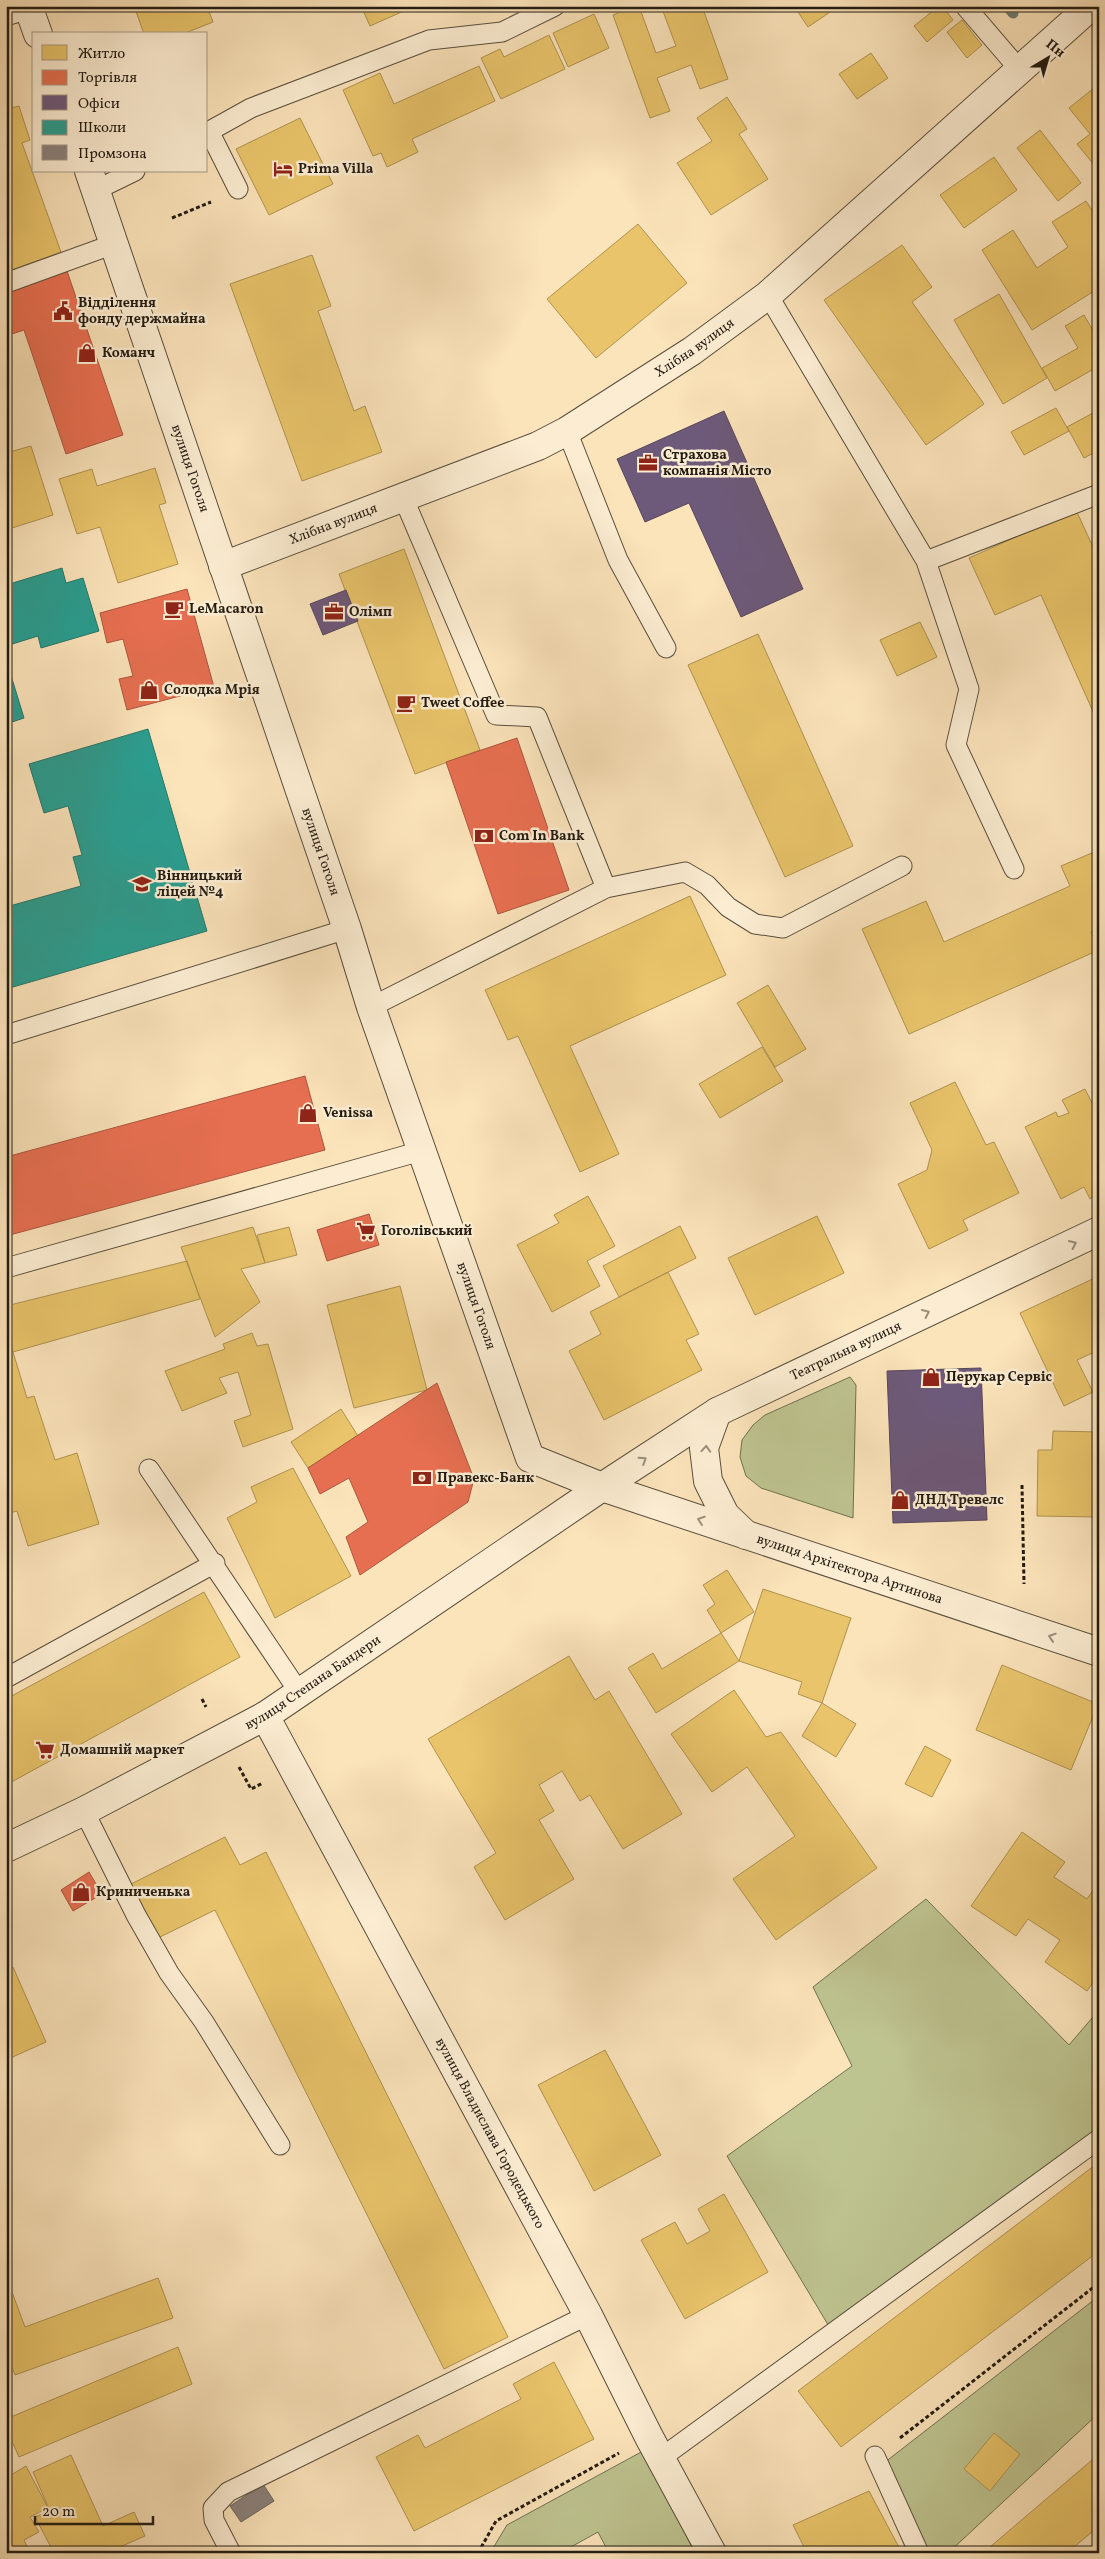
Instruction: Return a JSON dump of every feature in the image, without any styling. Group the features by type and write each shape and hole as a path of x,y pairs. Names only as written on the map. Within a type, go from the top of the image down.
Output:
{"street":[{"name":"Хлібна вулиця","path":"223,566 538,446 567,431 692,351 768,295 1091,6"},
{"path":"21,10 37,32"},
{"name":"вулиця Гоголя","path":"93,181 347,929 371,1007 530,1458 602,1487"},
{"name":"Театральна вулиця","path":"602,1487 718,1412 1099,1231"},
{"path":"718,1412 704,1448 708,1481 725,1514 747,1536"},
{"name":"вулиця Архітектора Артинова","path":"602,1487 1099,1652"},
{"name":"вулиця Степана Бандери","path":"6,1848 84,1811 265,1716 602,1487"},
{"name":"вулиця Владислава Городецького","path":"265,1716 588,2315 655,2448 712,2553"}],"lane":[{"path":"238,189 208,132 251,108 429,40 502,32 555,6"},
{"path":"965,6 1019,69"},
{"path":"93,181 131,172"},
{"path":"6,283 114,244"},
{"path":"768,295 926,561 969,689 956,745 1014,869"},
{"path":"567,431 618,560 666,648"},
{"path":"926,561 1099,494"},
{"path":"403,497 496,714 537,717 606,888"},
{"path":"371,1007 606,888 686,872 707,885 728,907 755,924 783,928 902,866"},
{"path":"6,1035 347,929"},
{"path":"6,1268 421,1151"},
{"path":"150,1468 215,1563 299,1692"},
{"path":"6,1678 215,1563"},
{"path":"84,1811 136,1915 169,1973 204,2022 280,2145"},
{"path":"655,2448 1099,2138"},
{"path":"231,2553 214,2520 214,2508 228,2492 588,2315"},
{"path":"875,2456 919,2553"}],"path":[{"path":"172,218 200,207"},
{"path":"1022,1485 1024,1584"},
{"path":"875,2456 1099,2283"},
{"path":"478,2553 496,2521 655,2448"}],"green space":[{"path":"850,1377 856,1385 853,1518 761,1488 746,1476 740,1457 742,1440 753,1425 765,1415"},
{"path":"926,1899 1069,2045 1099,2010 1099,2138 833,2333 727,2156 852,2066 813,1987"},
{"path":"1099,2296 1099,2413 948,2553 919,2553 880,2466"},
{"path":"643,2451 695,2553 609,2553 598,2532 560,2553 490,2553 507,2525"}],"building: Житло":[{"path":"134,6 207,6 213,22 188,32 143,32"},
{"path":"361,6 415,6 370,26"},
{"path":"639,6 656,53 676,46 661,6 702,6 728,79 700,89 691,65 657,78 670,111 650,118 613,15"},
{"path":"794,6 839,6 808,27"},
{"path":"939,6 942,6 953,20 927,42 914,26"},
{"path":"594,14 609,48 568,67 553,33"},
{"path":"962,20 982,45 967,58 947,32"},
{"path":"549,35 565,69 501,99 481,58 500,49 504,57"},
{"path":"871,53 888,78 857,99 839,74"},
{"path":"479,66 495,101 412,139 418,152 387,167 381,153 373,156 343,90 380,73 394,104"},
{"path":"1099,84 1099,171 1077,144 1090,134 1069,108"},
{"path":"727,97 747,129 739,134 768,179 711,215 677,163 712,141 697,118"},
{"path":"19,106 30,140 22,143 61,252 6,272 6,109"},
{"path":"300,118 333,184 269,215 236,149"},
{"path":"1040,130 1081,183 1058,201 1017,148"},
{"path":"994,157 1017,190 964,228 940,195"},
{"path":"1086,201 1099,221 1099,288 1032,330 982,250 1013,230 1037,268 1068,247 1052,222"},
{"path":"638,224 687,283 596,358 547,299"},
{"path":"902,245 932,287 912,302 984,404 926,445 824,300"},
{"path":"312,255 331,306 318,311 354,411 365,406 382,452 302,481 230,284"},
{"path":"999,294 1047,378 1003,404 954,320"},
{"path":"1084,315 1099,341 1099,366 1055,391 1042,368 1078,348 1065,326"},
{"path":"1056,408 1069,431 1024,455 1011,432"},
{"path":"1093,413 1099,424 1099,450 1084,458 1067,427"},
{"path":"31,446 53,515 9,529 6,519 6,453"},
{"path":"155,468 166,503 159,505 178,564 118,583 100,527 77,534 59,479 92,469 97,486"},
{"path":"1076,510 1099,560 1099,725 1041,595 995,615 969,558"},
{"path":"404,549 480,750 415,774 339,574"},
{"path":"920,622 937,657 897,676 880,640"},
{"path":"758,634 853,846 785,877 688,665"},
{"path":"1099,850 1099,929 1091,932 1099,950 909,1034 862,929 926,901 944,942 1070,886 1061,866"},
{"path":"690,896 726,975 570,1046 619,1154 580,1172 518,1036 508,1040 485,990"},
{"path":"768,985 806,1049 775,1067 737,1003"},
{"path":"762,1047 783,1081 720,1118 699,1084"},
{"path":"955,1082 986,1145 994,1142 1019,1193 963,1220 968,1230 929,1249 898,1184 927,1170 932,1150 910,1103"},
{"path":"1085,1089 1092,1103 1099,1099 1099,1194 1090,1199 1084,1187 1061,1199 1025,1127 1056,1112 1058,1117 1069,1113 1062,1100"},
{"path":"588,1196 615,1246 587,1261 600,1286 552,1312 517,1245 559,1223 554,1215"},
{"path":"817,1216 844,1273 755,1315 728,1258"},
{"path":"680,1226 696,1258 619,1297 603,1266"},
{"path":"253,1227 265,1263 241,1269 260,1302 215,1337 181,1247"},
{"path":"289,1227 297,1255 265,1263 257,1235"},
{"path":"187,1261 200,1299 13,1352 6,1331 6,1306"},
{"path":"668,1272 699,1334 686,1340 702,1370 604,1420 569,1351 601,1334 590,1312"},
{"path":"1099,1276 1099,1350 1077,1360 1093,1392 1064,1406 1020,1313"},
{"path":"400,1286 427,1390 354,1408 327,1305"},
{"path":"252,1333 257,1346 268,1344 293,1429 243,1447 234,1421 251,1415 238,1372 219,1378 227,1393 182,1411 165,1371 225,1349 223,1344"},
{"path":"13,1352 27,1398 34,1396 55,1460 77,1453 99,1524 28,1546 17,1511 6,1514 6,1353"},
{"path":"341,1409 358,1436 308,1468 291,1442"},
{"path":"1053,1431 1099,1432 1099,1517 1037,1516 1038,1450 1052,1450"},
{"path":"293,1468 351,1576 275,1618 227,1518 257,1502 251,1487"},
{"path":"727,1570 754,1612 721,1633 707,1610 715,1604 703,1585"},
{"path":"763,1589 851,1618 822,1703 798,1694 802,1682 739,1661"},
{"path":"204,1592 240,1657 6,1785 6,1699"},
{"path":"721,1633 739,1661 656,1713 628,1668 653,1653 662,1669"},
{"path":"569,1656 595,1700 609,1691 682,1814 623,1849 590,1795 580,1801 562,1771 539,1785 554,1811 539,1820 574,1879 505,1920 474,1867 496,1853 428,1739"},
{"path":"1002,1665 1098,1704 1071,1770 976,1730"},
{"path":"734,1690 766,1737 781,1732 877,1868 776,1940 733,1879 795,1836 747,1767 712,1792 671,1734"},
{"path":"822,1703 856,1724 836,1757 802,1736"},
{"path":"925,1746 951,1760 932,1797 905,1784"},
{"path":"1022,1832 1065,1862 1054,1877 1087,1899 1099,1882 1099,1974 1087,1991 1045,1962 1060,1940 1028,1919 1016,1936 971,1906"},
{"path":"225,1837 240,1865 266,1852 508,2337 444,2369 215,1910 158,1938 131,1884"},
{"path":"13,1967 46,2042 6,2060 6,1970"},
{"path":"605,2050 661,2155 594,2191 538,2085"},
{"path":"1099,2162 1099,2251 841,2447 798,2391"},
{"path":"724,2194 768,2272 685,2319 641,2240 675,2222 687,2244 710,2231 698,2209"},
{"path":"158,2278 173,2318 15,2375 6,2352 6,2294 12,2292 25,2327"},
{"path":"178,2347 192,2384 19,2457 6,2428 6,2419"},
{"path":"554,2362 594,2439 414,2531 376,2457 418,2435 425,2448 521,2399 513,2384"},
{"path":"994,2433 1020,2454 990,2491 964,2469"},
{"path":"1099,2454 1099,2526 1067,2553 983,2553"},
{"path":"71,2455 103,2526 134,2512 145,2536 113,2550 115,2553 54,2553 35,2517 50,2511 33,2472"},
{"path":"6,2466 11,2475 26,2466 48,2508 30,2517 39,2532 24,2540 30,2553 6,2553"},
{"path":"869,2491 902,2553 807,2553 793,2525"}],"building: Торгівля":[{"path":"67,271 123,435 66,454 24,330 9,335 6,327 6,291"},
{"path":"187,589 214,687 127,710 119,679 133,676 123,639 107,643 100,613"},
{"path":"517,738 569,890 498,914 446,762"},
{"path":"305,1076 325,1150 6,1236 6,1157"},
{"path":"369,1214 379,1245 327,1261 317,1230"},
{"path":"437,1383 474,1479 468,1502 360,1575 346,1537 368,1522 349,1478 320,1494 308,1468"},
{"name":"Криниченька","path":"89,1872 102,1894 73,1911 61,1890"}],"building: Офіси":[{"path":"724,411 803,589 741,617 689,503 645,522 617,459"},
{"name":"Олімп","path":"346,590 358,621 323,635 310,604"},
{"path":"981,1368 987,1520 893,1523 887,1371"}],"building: Школи":[{"path":"62,568 66,583 83,578 99,631 41,648 38,636 6,646 6,585"},
{"path":"6,659 24,718 6,724"},
{"path":"148,729 207,931 6,989 6,907 81,886 73,857 82,855 68,806 44,813 29,764"}],"building: Промзона":[{"path":"263,2484 274,2501 241,2522 230,2506"}],"waterway":[{"path":"1007,6 1013,13"}],"place":[{"name":"Prima Villa","path":"283,169"},
{"name":"Відділення фонду держмайна","path":"63,311"},
{"name":"Команч","path":"87,353"},
{"name":"Страхова компанія Місто","path":"648,463"},
{"name":"LeMacaron","path":"174,609"},
{"name":"Олімп","path":"334,612"},
{"name":"Солодка Мрія","path":"149,690"},
{"name":"Tweet Coffee","path":"406,703"},
{"name":"Com In Bank","path":"484,836"},
{"name":"Вінницький ліцей №4","path":"142,884"},
{"name":"Venissa","path":"308,1113"},
{"name":"Гоголівський","path":"366,1231"},
{"name":"Перукар Сервіс","path":"931,1377"},
{"name":"Правекс-Банк","path":"422,1478"},
{"name":"ДНД Тревелс","path":"900,1500"},
{"name":"Домашній маркет","path":"45,1750"},
{"name":"Криниченька","path":"81,1892"}]}
